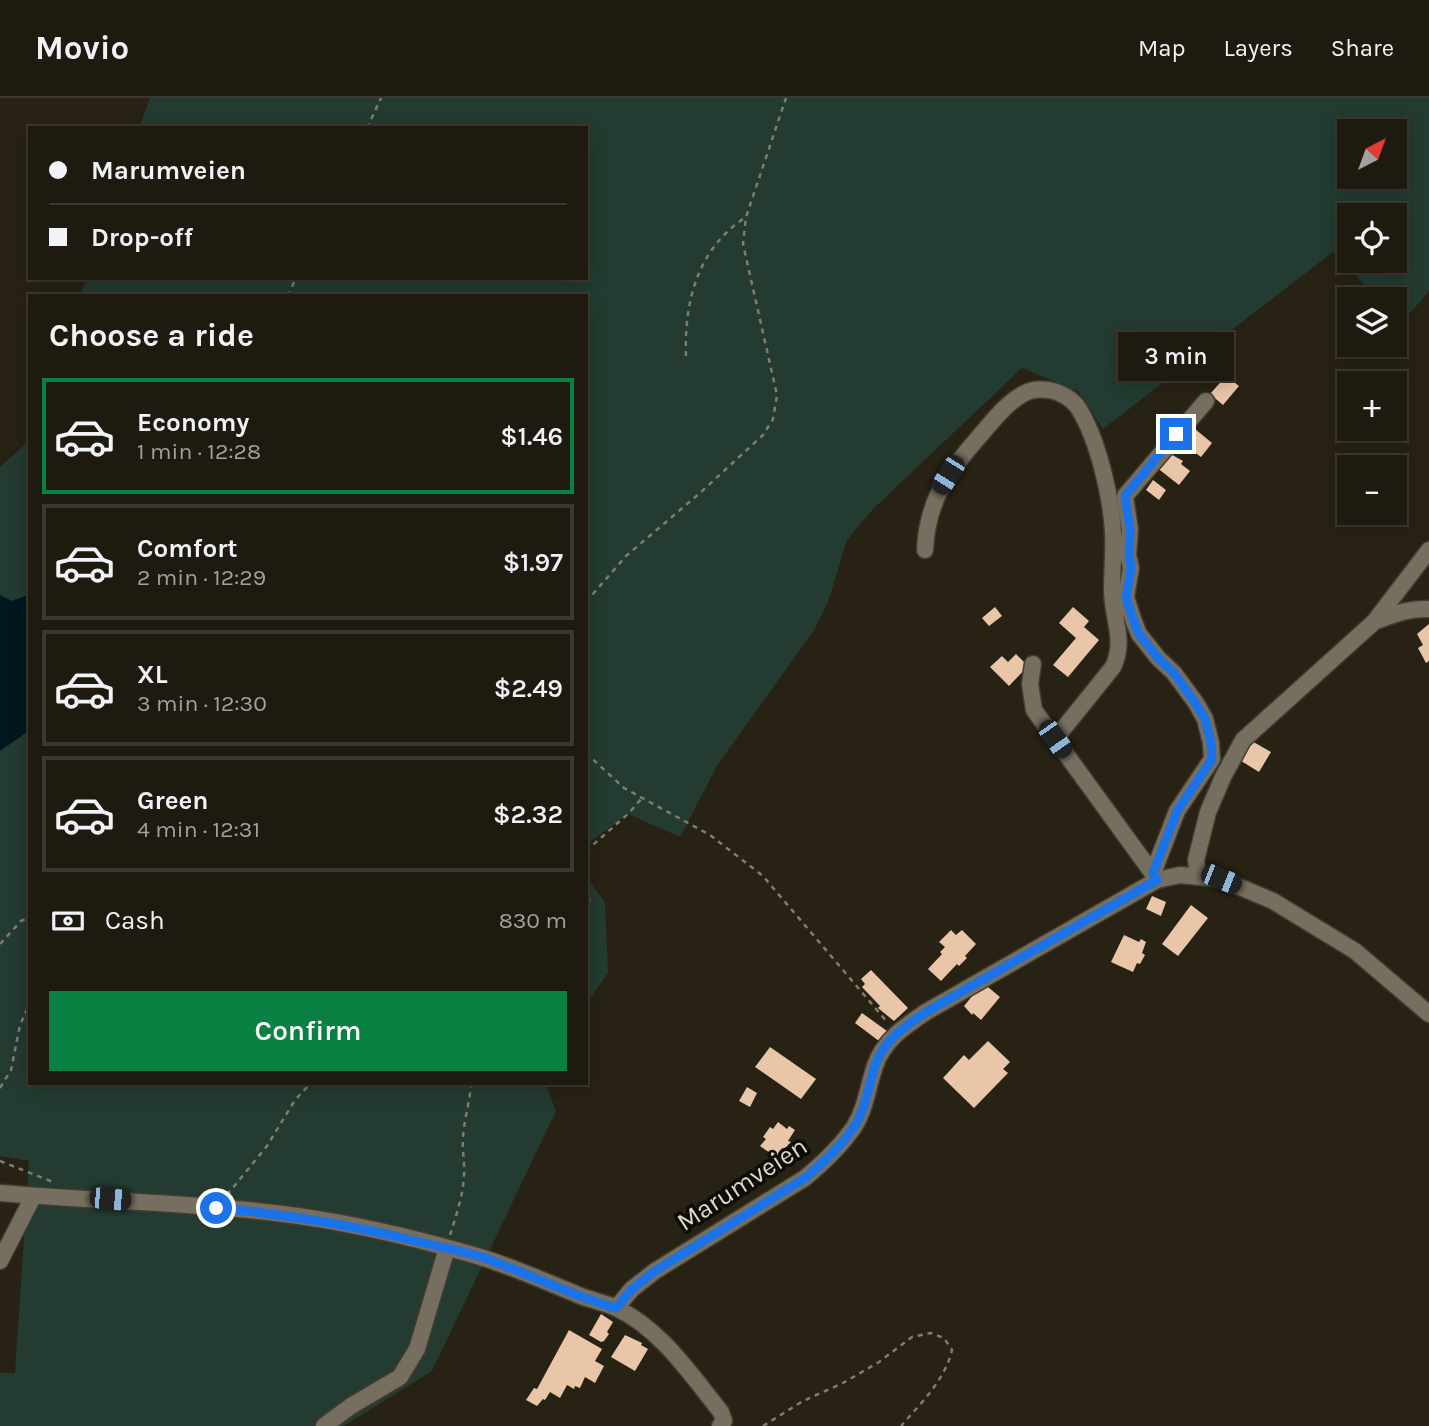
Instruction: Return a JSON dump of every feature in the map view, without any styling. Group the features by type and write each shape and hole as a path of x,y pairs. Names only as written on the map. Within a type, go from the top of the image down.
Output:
{"street":[{"path":"925,550 926,526 940,488 957,462 1007,406 1024,393 1037,389 1065,395 1078,407 1093,439 1107,493 1113,530 1112,594 1120,645 1113,667 1055,739"},
{"path":"1206,401 1125,496 1130,530 1131,568 1126,597 1139,634 1188,691 1205,719 1212,759 1223,777"},
{"path":"1198,876 1196,860 1208,812 1223,777 1244,740 1374,622 1429,550"},
{"path":"1374,622 1402,611 1429,609"},
{"path":"1033,664 1030,684 1034,710 1155,876"},
{"path":"1155,876 1177,811 1212,759"},
{"name":"Marumveien","path":"616,1308 632,1289 655,1271 805,1178 827,1158 854,1127 864,1106 876,1062 896,1032 1155,876 1180,875 1221,879 1249,890 1309,921 1355,951 1429,1014"},
{"path":"0,1193 33,1197 110,1199 300,1216 479,1256 616,1308 663,1342 672,1352 721,1412 724,1421 720,1426"},
{"path":"0,1261 33,1197"},
{"path":"324,1426 351,1406 400,1377 411,1362 447,1248"}],"path":[{"path":"368,126 381,98"},
{"path":"588,600 626,556 763,435 773,419 777,395 743,244 746,217 786,98"},
{"path":"686,356 685,325 697,279 720,237 746,217"},
{"path":"588,755 624,788 709,835 763,876 896,1032"},
{"path":"588,849 642,798"},
{"path":"0,944 21,921 28,918"},
{"path":"0,1088 11,1070 20,1025 28,1007"},
{"path":"216,1208 267,1146 295,1100 309,1085"},
{"path":"447,1248 462,1192 463,1133 471,1085"},
{"path":"0,1161 55,1182"},
{"path":"763,1426 803,1401 843,1383 879,1362 912,1337 931,1333 944,1338 952,1350 949,1363 933,1390 901,1426"}],"green space":[{"path":"150,98 1429,98 1429,291 1407,317 1407,287 1367,287 1353,273 1407,273 1407,203 1337,203 1337,256 1333,252 1103,429 1078,391 1022,368 874,508 847,540 828,602 814,630 718,764 680,837 628,814 588,844 588,294 81,294 86,280 588,280 588,126 140,126"},
{"path":"28,442 28,1085 546,1085 556,1111 432,1371 344,1426 0,1426 0,1373 15,1373 29,1161 0,1156 0,467"},
{"path":"588,880 605,902 608,973 588,1001"}],"water":[{"path":"0,595 12,601 28,595 28,731 0,751"}],"building":[{"path":"1226,376 1239,386 1223,405 1210,394"},
{"path":"1189,424 1212,443 1201,457 1177,439"},
{"path":"1167,452 1183,461 1181,464 1190,471 1179,485 1156,467"},
{"path":"1153,480 1166,490 1159,500 1146,490"},
{"path":"995,607 1002,616 989,626 982,618"},
{"path":"1073,607 1089,621 1084,627 1099,640 1068,677 1053,665 1076,638 1059,623"},
{"path":"1429,624 1429,661 1426,663 1418,648 1423,645 1417,634"},
{"path":"1016,654 1028,666 1009,686 990,667 1002,656 1008,662"},
{"path":"1250,740 1271,752 1259,772 1238,759"},
{"path":"1152,896 1166,902 1161,916 1146,909"},
{"path":"1191,905 1208,918 1178,956 1162,944"},
{"path":"951,930 956,935 962,930 976,944 965,956 967,958 959,966 957,964 941,981 928,969 942,954 940,952 945,947 939,942"},
{"path":"1124,935 1139,942 1141,939 1146,942 1142,953 1145,955 1133,972 1111,962"},
{"path":"871,970 908,1008 894,1021 878,1008 880,1006 862,987 865,984 861,979"},
{"path":"983,983 1000,997 981,1020 964,1006"},
{"path":"862,1013 887,1031 879,1041 855,1023"},
{"path":"988,1041 1010,1062 1003,1069 1008,1073 974,1108 943,1078 964,1055 969,1060"},
{"path":"770,1047 816,1079 801,1099 755,1067"},
{"path":"747,1087 757,1093 750,1107 739,1101"},
{"path":"778,1122 787,1129 789,1126 795,1130 788,1141 791,1142 776,1157 760,1146 770,1127 773,1129"},
{"path":"601,1314 613,1322 607,1332 609,1334 601,1342 589,1335"},
{"path":"569,1330 602,1349 595,1361 604,1366 595,1383 585,1377 580,1388 575,1386 574,1389 567,1385 560,1398 550,1392 537,1406 526,1400 534,1388 537,1389"},
{"path":"625,1335 648,1349 635,1371 611,1357"}],"route":[{"path":"216,1208 300,1216 447,1248 479,1256 616,1308 632,1289 655,1271 805,1178 854,1127 864,1106 876,1062 896,1032 926,1012 1157,880 1153,873 1177,811 1212,759 1205,719 1188,691 1139,634 1126,597 1131,568 1130,530 1125,496 1176,434"}]}
